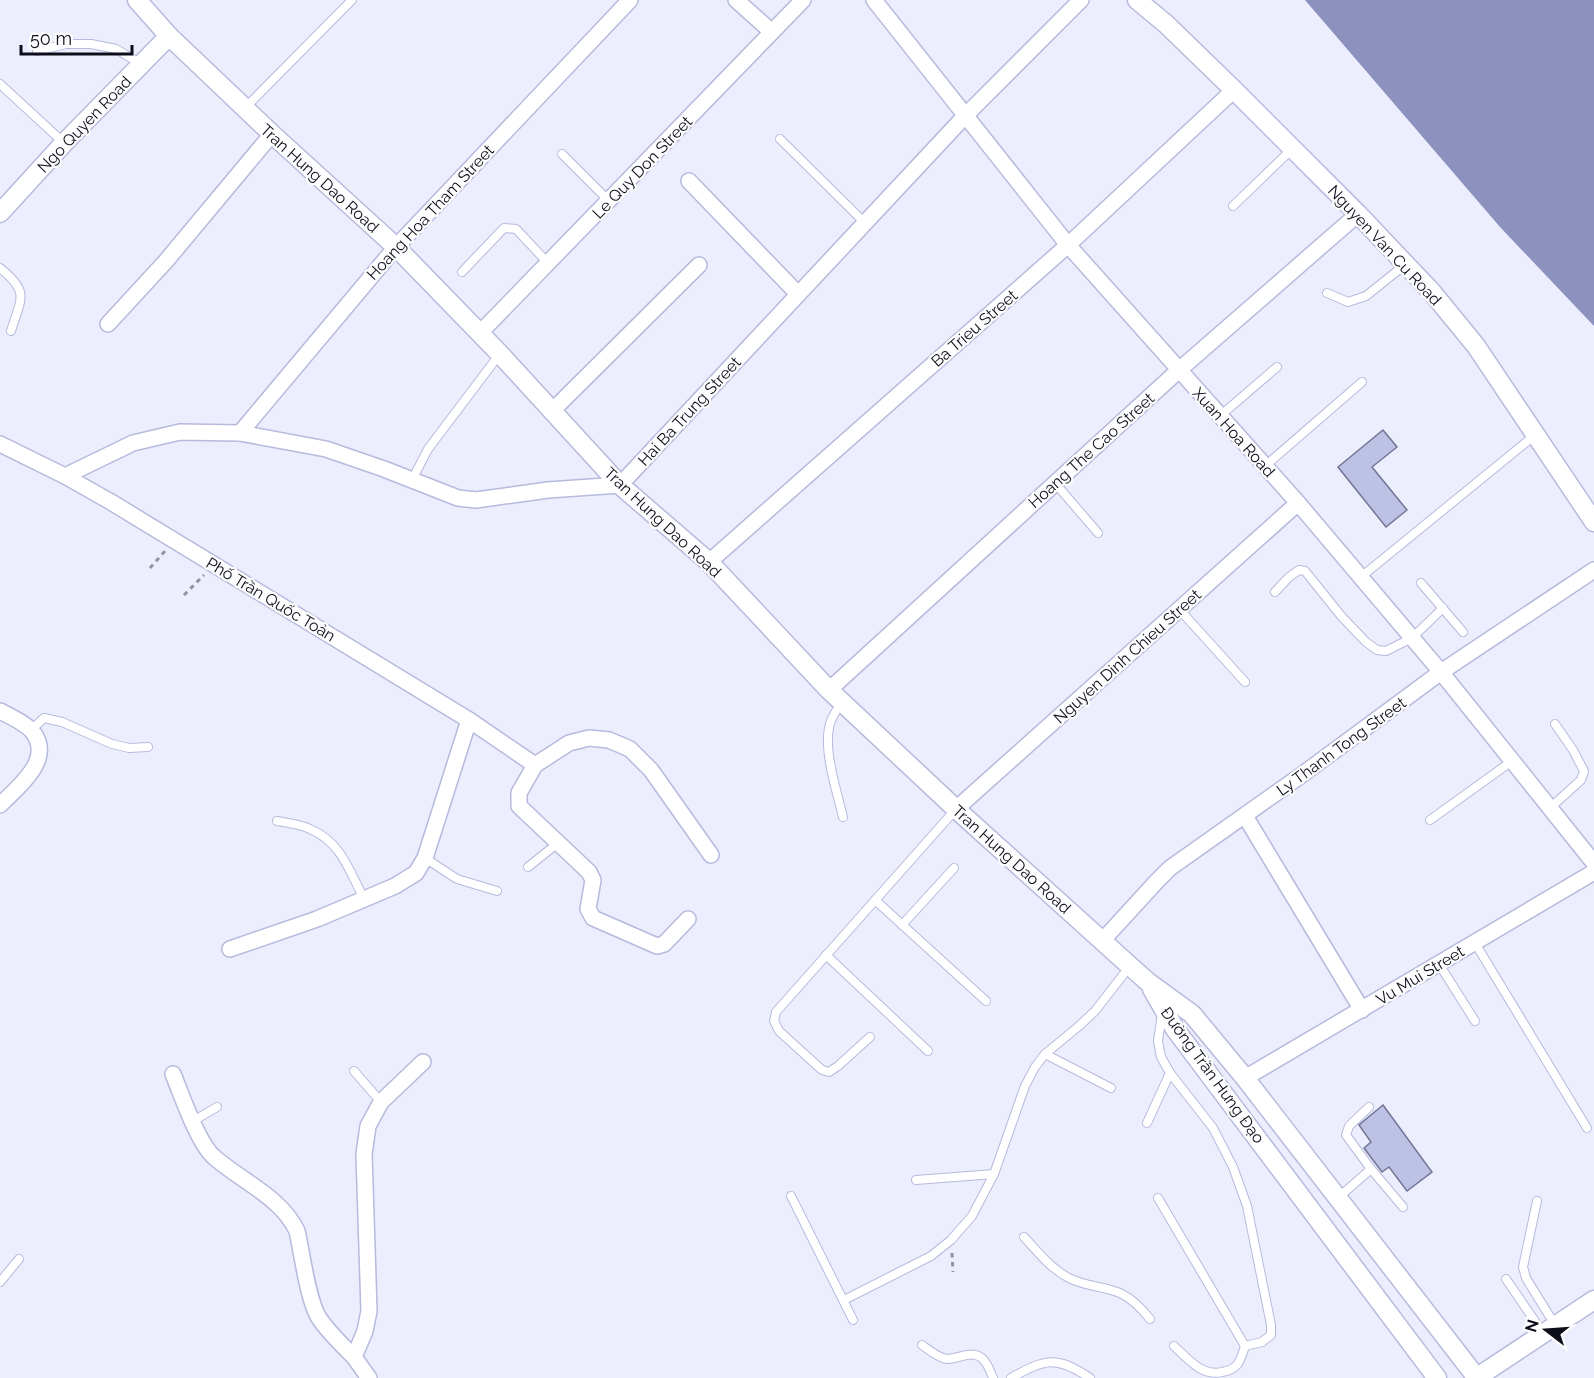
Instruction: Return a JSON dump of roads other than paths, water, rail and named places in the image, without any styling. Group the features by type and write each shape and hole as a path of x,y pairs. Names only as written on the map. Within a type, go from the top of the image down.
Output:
{"street":[{"name":"Tran Hung Dao Road","path":"137,0 169,36 396,247 500,354 620,485 710,562 835,696 1148,982"},
{"name":"Hoang Hoa Tham Street","path":"240,433 396,247 630,0"},
{"path":"736,0 772,32"},
{"name":"Le Quy Don Street","path":"480,333 803,0"},
{"name":"Xuan Hoa Road","path":"874,0 1068,245 1298,502 1441,672 1594,864"},
{"name":"Hai Ba Trung Street","path":"620,485 965,116 1081,0"},
{"name":"Nguyen Van Cu Road","path":"1137,0 1166,24 1292,148 1431,291 1476,346 1594,522"},
{"name":"Ngo Quyen Road","path":"0,213 64,143 169,36"},
{"name":"Ba Trieu Street","path":"710,562 1068,245 1233,90"},
{"path":"108,324 166,261 272,134"},
{"path":"689,181 798,294"},
{"name":"Hoang The Cao Street","path":"835,696 1055,483 1179,370 1358,214"},
{"path":"552,411 699,265"},
{"path":"64,476 134,442 180,432 240,433 326,449 458,498 476,500 548,490 620,485"},
{"name":"Phố Trần Quốc Toản","path":"0,444 111,501 468,720 535,765"},
{"name":"Nguyen Dinh Chieu Street","path":"956,809 1298,502"},
{"name":"Ly Thanh Tong Street","path":"1103,940 1170,868 1245,816 1441,672 1594,570"},
{"path":"0,711 31,730 40,744 39,756 31,775 0,805"},
{"path":"230,949 316,919 395,886 416,873 425,858 468,720"},
{"path":"688,919 664,944 657,945 593,918 588,909 593,880 589,872 519,806 519,793 535,765 569,743 589,738 609,740 630,749 651,770 711,855"},
{"path":"1245,816 1362,1010"},
{"name":"Vu Mui Street","path":"1245,1078 1594,872"},
{"name":"Đường Trần Hưng Đạo","path":"1148,982 1175,1029 1437,1378"},
{"name":"Đường Trần Hưng Đạo","path":"1148,982 1192,1014 1245,1078 1476,1378"},
{"path":"354,1357 365,1331 369,1311 364,1154 368,1126 381,1102 423,1062"},
{"path":"173,1074 202,1144 213,1157 249,1181 292,1221 297,1231 311,1297 318,1316 369,1378"},
{"path":"1476,1378 1594,1300"}],"lane":[{"path":"245,108 352,0"},
{"path":"37,51 66,44 91,44 116,49 141,64"},
{"path":"0,84 64,143"},
{"path":"780,139 865,223"},
{"path":"1233,206 1292,148"},
{"path":"562,154 609,201"},
{"path":"462,272 504,228 516,230 548,263"},
{"path":"1327,293 1348,302 1366,296 1406,264"},
{"path":"0,268 20,287 21,299 11,331"},
{"path":"412,480 428,449 500,354"},
{"path":"1220,416 1277,367"},
{"path":"1265,466 1362,382"},
{"path":"1361,577 1535,435"},
{"path":"1055,483 1098,533"},
{"path":"1275,592 1289,577 1299,570 1305,571 1366,642 1377,650 1386,651 1412,638 1443,608"},
{"path":"1420,583 1463,632"},
{"path":"1179,609 1245,682"},
{"path":"835,696 829,727 829,757 843,817"},
{"path":"31,730 44,718 62,722 112,744 129,748 148,747"},
{"path":"1550,808 1581,780 1584,771 1574,750 1555,724"},
{"path":"1430,820 1512,761"},
{"path":"870,1037 830,1072 822,1070 779,1031 774,1021 776,1012 956,809"},
{"path":"277,821 308,828 329,839 340,852 364,899"},
{"path":"528,867 558,843"},
{"path":"425,858 457,879 497,891"},
{"path":"902,925 954,868"},
{"path":"875,900 986,1001"},
{"path":"1475,943 1587,1128"},
{"path":"826,955 928,1051"},
{"path":"1439,964 1475,1021"},
{"path":"844,1300 931,1256 951,1240 972,1216 994,1174 1025,1086 1035,1067 1045,1054 1095,1011 1130,966"},
{"path":"1163,1008 1158,1041 1161,1057 1170,1073 1213,1128 1233,1167 1247,1206 1271,1325 1270,1335 1262,1342 1245,1346"},
{"path":"1045,1054 1111,1088"},
{"path":"354,1071 381,1102"},
{"path":"1147,1124 1170,1073"},
{"path":"192,1121 217,1107"},
{"path":"1370,1107 1349,1126 1346,1135 1404,1208"},
{"path":"1338,1198 1371,1169"},
{"path":"916,1180 994,1174"},
{"path":"791,1196 853,1320"},
{"path":"1158,1198 1245,1346 1241,1360 1233,1370 1218,1374 1204,1371 1174,1346"},
{"path":"1537,1201 1524,1267 1526,1278 1549,1329"},
{"path":"1024,1237 1046,1261 1068,1278 1087,1286 1122,1294 1137,1304 1150,1319"},
{"path":"0,1282 20,1259"},
{"path":"1506,1279 1549,1329"},
{"path":"922,1345 937,1356 946,1359 969,1355 982,1358 987,1362 993,1378"},
{"path":"1011,1378 1038,1364 1053,1361 1076,1369 1090,1378"}],"water":[{"path":"1305,0 1594,0 1594,326 1500,227"}]}
